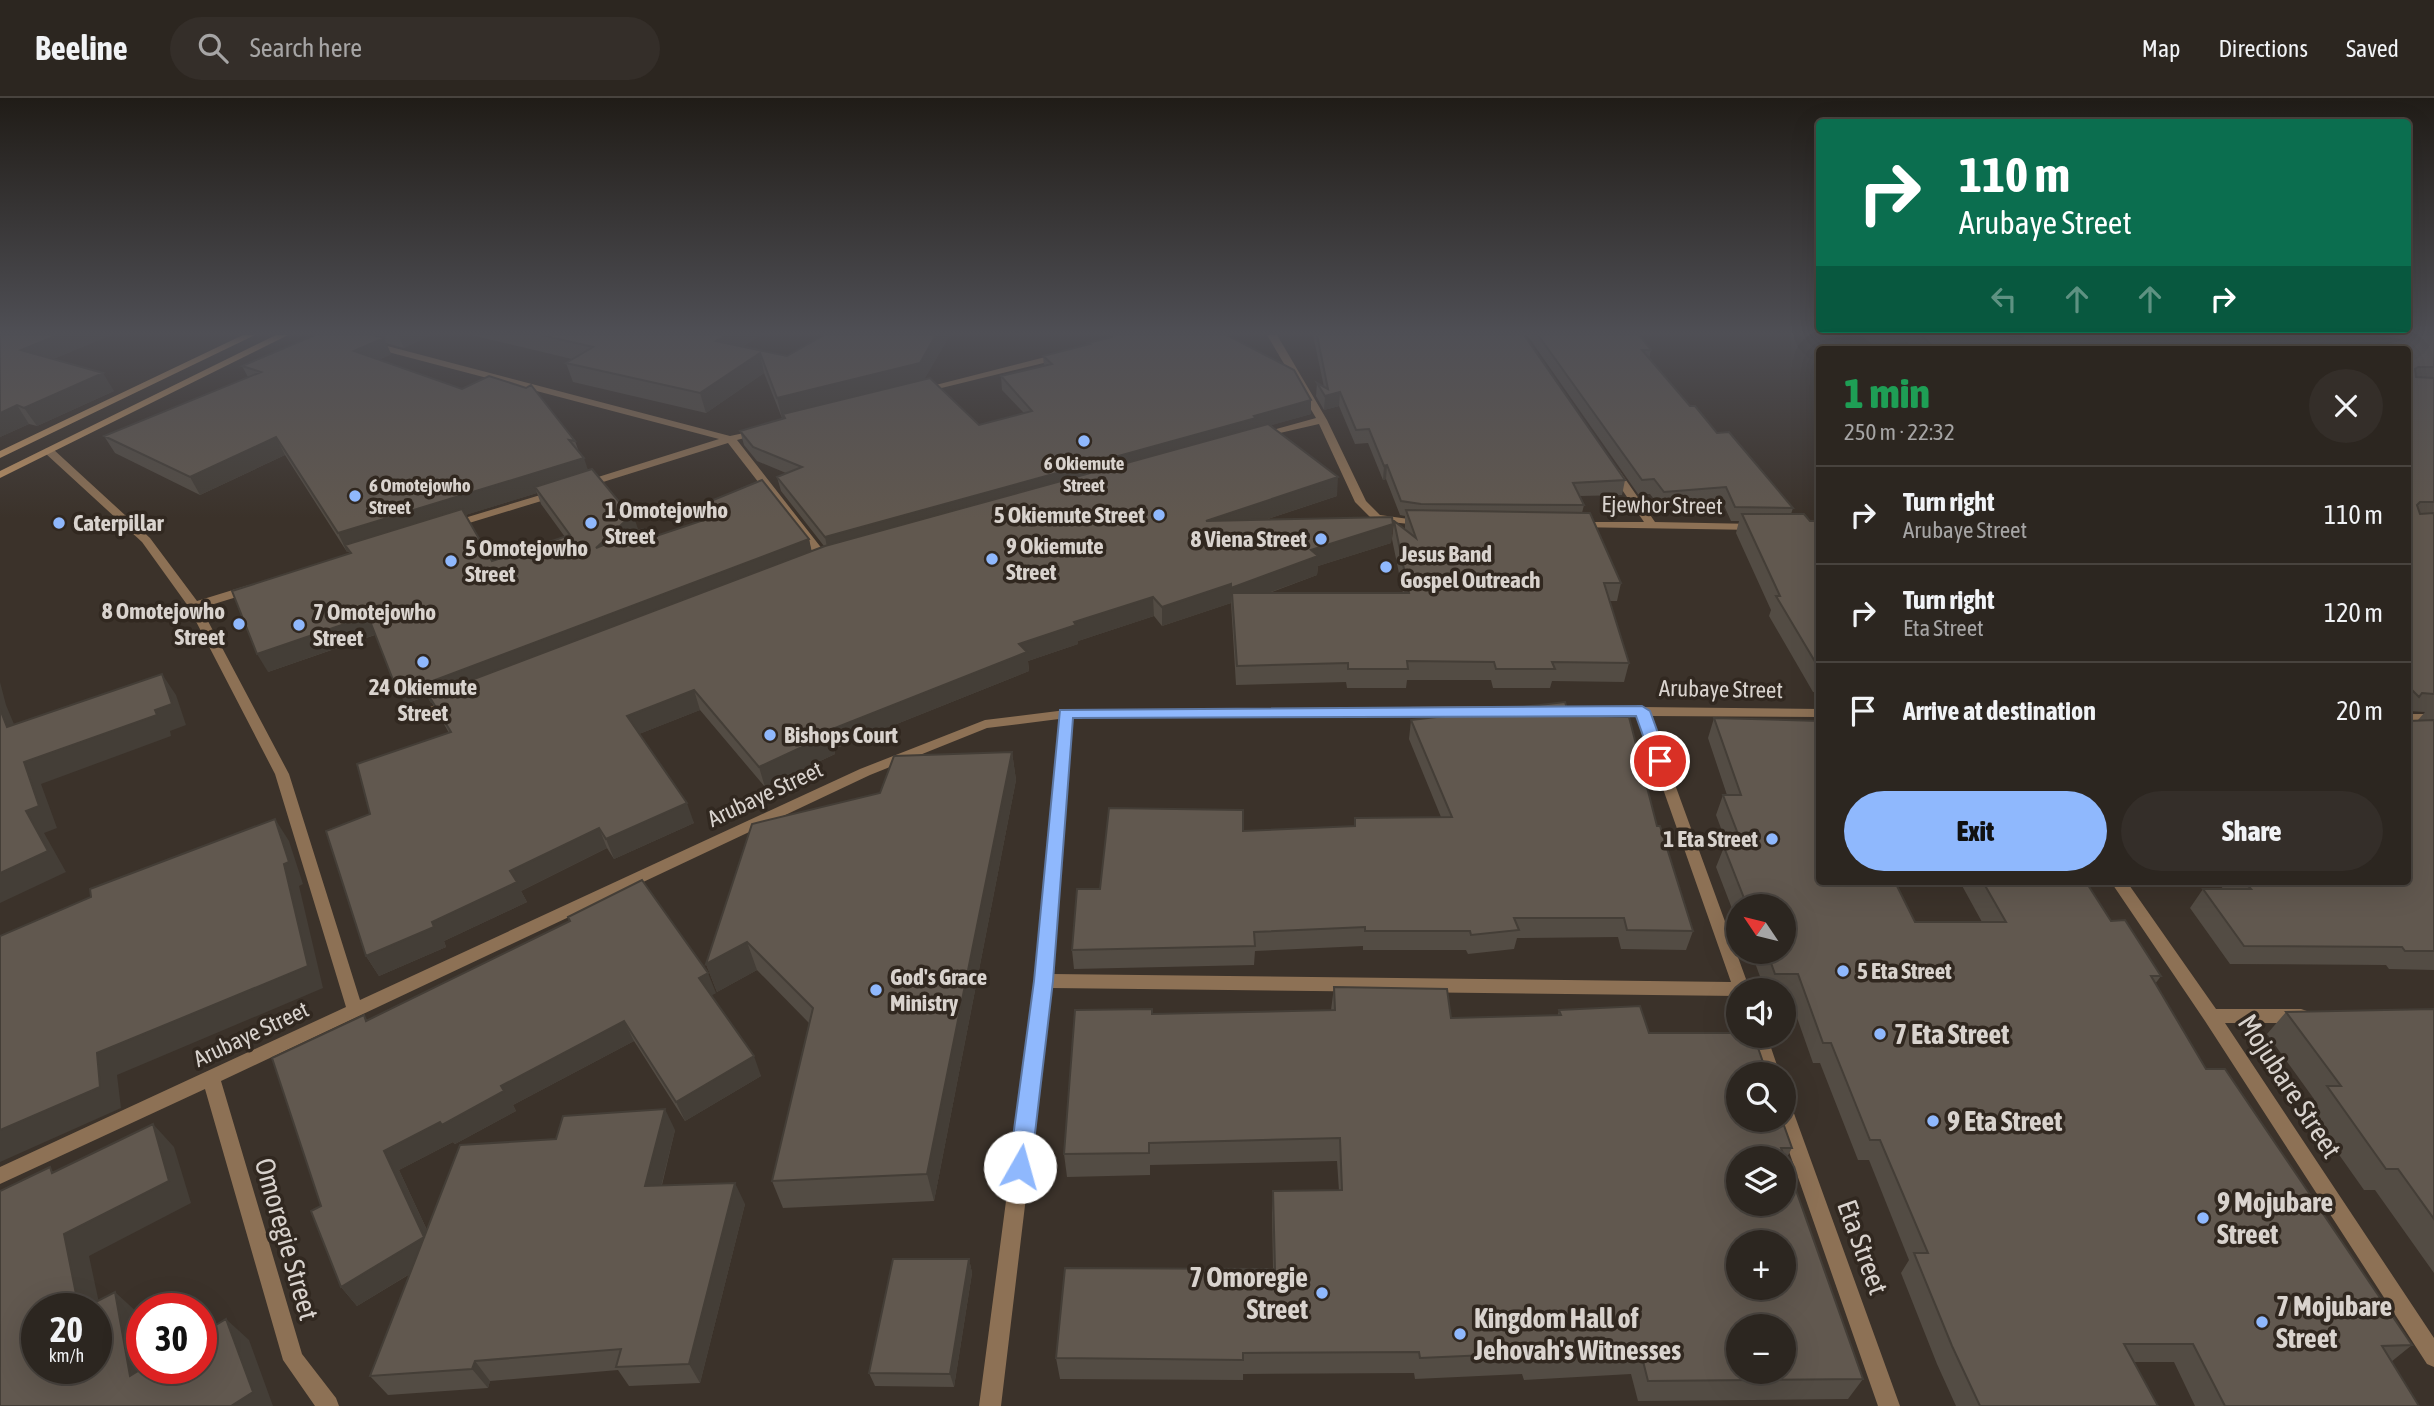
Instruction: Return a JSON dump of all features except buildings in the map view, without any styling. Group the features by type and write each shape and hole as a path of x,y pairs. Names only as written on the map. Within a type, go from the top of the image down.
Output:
{"main road":[{"path":"0,455 123,396"},
{"path":"0,475 160,396"}],"street":[{"path":"567,396 730,439 824,559"},
{"path":"1308,396 1361,502 1377,518 1432,524"},
{"path":"1254,439 1322,420"},
{"path":"577,487 776,426"},
{"path":"49,451 146,540 194,606 282,774 355,1010"},
{"path":"1605,458 1651,525"},
{"path":"445,528 564,491"},
{"name":"Ejewhor Street","path":"1569,525 1774,527"},
{"path":"811,564 837,556"},
{"path":"194,606 260,585"},
{"path":"429,712 467,697"},
{"path":"1642,711 1737,978"},
{"path":"990,1406 1043,981 1066,713"},
{"name":"Arubaye Street","path":"0,1176 866,772 985,724 1066,713 1816,713"},
{"path":"2411,718 2434,718"},
{"name":"Mojubare Street","path":"2121,885 2211,1016 2434,1357"},
{"path":"1043,981 1726,990"},
{"path":"2211,1016 2323,1016"},
{"name":"Omoregie Street","path":"211,1078 293,1360 328,1406"},
{"name":"Eta Street","path":"1792,1132 1889,1406"}],"place":[{"name":"6 Okiemute Street","path":"1084,441"},
{"name":"6 Omotejowho Street","path":"355,496"},
{"name":"5 Okiemute Street","path":"1159,515"},
{"name":"Caterpillar","path":"59,523"},
{"name":"1 Omotejowho Street","path":"591,523"},
{"name":"8 Viena Street","path":"1321,539"},
{"name":"9 Okiemute Street","path":"992,559"},
{"name":"5 Omotejowho Street","path":"451,561"},
{"name":"Jesus Band Gospel Outreach","path":"1386,567"},
{"name":"8 Omotejowho Street","path":"239,624"},
{"name":"7 Omotejowho Street","path":"299,625"},
{"name":"24 Okiemute Street","path":"423,662"},
{"name":"Bishops Court","path":"770,735"},
{"name":"1 Eta Street","path":"1772,839"},
{"name":"5 Eta Street","path":"1843,971"},
{"name":"God's Grace Ministry","path":"876,990"},
{"name":"7 Eta Street","path":"1880,1034"},
{"name":"9 Eta Street","path":"1933,1121"},
{"name":"9 Mojubare Street","path":"2203,1218"},
{"name":"7 Omoregie Street","path":"1322,1293"},
{"name":"7 Mojubare Street","path":"2262,1322"},
{"name":"Kingdom Hall of Jehovah's Witnesses","path":"1460,1334"}],"route":[{"path":"1020,1167 1043,981 1066,713 1642,711 1660,761"}]}
